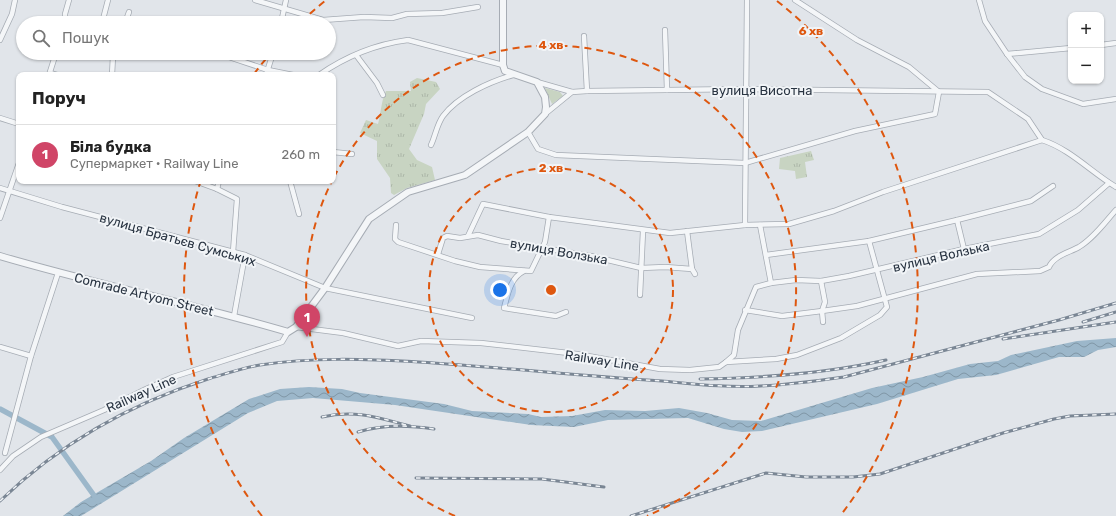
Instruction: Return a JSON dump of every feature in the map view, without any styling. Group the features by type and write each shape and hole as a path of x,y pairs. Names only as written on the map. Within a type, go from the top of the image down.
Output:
{"street":[{"path":"0,40 12,14 15,0"},
{"path":"65,16 69,0"},
{"path":"104,16 108,0"},
{"path":"254,0 309,16"},
{"path":"282,16 286,0"},
{"path":"503,0 503,65 505,71 512,75 537,82 545,97 545,114"},
{"path":"745,225 747,0"},
{"path":"528,132 538,149 556,155 745,163 855,131 935,114 939,92 908,67 857,40 795,0"},
{"path":"979,0 985,21 1007,54 1025,77 1042,89 1083,104 1116,99"},
{"path":"336,19 364,17 392,18 407,14 442,13 478,7"},
{"path":"128,16 129,12"},
{"path":"665,30 667,90"},
{"path":"584,36 587,91"},
{"path":"323,72 331,66 356,55 408,40 503,65"},
{"path":"1104,45 1116,43"},
{"path":"1007,54 1068,48"},
{"path":"356,55 377,83 383,95"},
{"path":"50,72 54,60"},
{"path":"113,60 114,72"},
{"path":"234,60 264,72"},
{"path":"267,72 271,60"},
{"path":"431,146 442,116 461,99 501,78 512,75"},
{"name":"вулиця Висотна","path":"537,82 572,92 746,89 988,92 1028,119 1042,140"},
{"path":"288,332 296,327 370,219 385,207 416,188 465,175 528,132 545,114 572,92"},
{"path":"0,118 16,123"},
{"path":"468,236 483,204 549,217 670,233 745,225 789,224 811,219 882,192 1042,140 1054,144 1068,152 1091,171 1116,187"},
{"path":"336,152 352,154"},
{"path":"0,218 16,171"},
{"name":"вулиця Волзька","path":"745,310 756,287 771,283 796,280 821,281 876,271 964,249 1039,234 1078,210 1109,183"},
{"path":"203,184 237,199 233,252"},
{"path":"217,189 218,184"},
{"path":"290,184 291,193 297,203 299,214"},
{"path":"766,255 869,240 957,220 1031,201 1053,186"},
{"name":"вулиця Братьєв Сумських","path":"0,188 62,207 245,255 324,288 472,318"},
{"path":"726,362 734,355 738,330 745,310 782,316 822,311 857,306 977,274 1040,271 1049,267 1052,261 1080,246 1095,233 1116,210"},
{"path":"396,225 394,239 398,242 438,254 455,261 480,267 531,271 545,242 549,217"},
{"path":"957,220 964,249"},
{"path":"760,225 771,283"},
{"path":"640,295 643,230"},
{"path":"688,230 692,269 695,274"},
{"name":"вулиця Волзька","path":"438,254 443,238 447,236 460,238 478,235 541,248 591,256 641,268 665,267 692,269"},
{"path":"869,240 876,271 885,298"},
{"path":"234,316 245,255"},
{"name":"Comrade Artyom Street","path":"0,256 58,273 234,316 288,332"},
{"path":"525,270 516,275 514,278 504,308 556,316 566,312"},
{"path":"13,456 2,452 16,412 31,356 58,273"},
{"path":"821,281 825,302 822,311 823,322"},
{"name":"Railway Line","path":"296,327 343,333 398,346 421,341 481,343 577,354 660,369 690,370 719,367 726,362 776,359 797,355 841,338 880,315 887,307 885,298"},
{"name":"Railway Line","path":"0,470 13,456 51,432 104,410 173,377 282,342 288,332"},
{"path":"0,347 31,356"}],"green space":[{"path":"417,78 436,82 440,89 426,104 424,114 409,149 417,160 432,167 435,180 407,188 394,195 391,193 390,178 377,159 377,141 360,133 366,120 378,124 386,91 411,91 410,82"},
{"path":"545,88 560,92 563,96 552,104"},
{"path":"811,151 814,160 805,162 807,177 796,179 795,171 779,169 780,158"}],"water":[{"path":"1116,338 1116,347 1098,350 1084,357 1059,357 996,375 958,379 877,404 762,431 742,432 724,429 688,418 608,420 574,427 531,425 395,405 313,398 277,401 248,413 81,516 63,516 81,502 151,461 184,438 249,399 280,389 309,387 342,389 360,393 444,404 472,411 528,414 541,417 572,416 605,410 645,411 679,408 707,413 732,420 761,421 872,388 923,377 970,364 998,361 1011,355 1077,341"}],"waterway":[{"path":"0,409 52,437 98,501"}],"railway":[{"path":"0,501 46,461 97,428 123,414 179,389 227,373 260,365 280,362 339,359 379,360 449,364 711,385 781,385 844,377 1059,320 1116,303"},
{"path":"1083,322 1116,312"},
{"path":"1003,339 1116,322"},
{"path":"700,379 747,378 817,372 886,360"},
{"path":"322,417 356,414 410,426"},
{"path":"631,516 766,473 806,477 853,477 880,474 1003,433 1054,419 1070,416 1116,414"},
{"path":"358,432 386,426 434,429"},
{"path":"416,478 542,479 604,487"}],"place":[{"name":"Біла будка","path":"307,337"}]}
